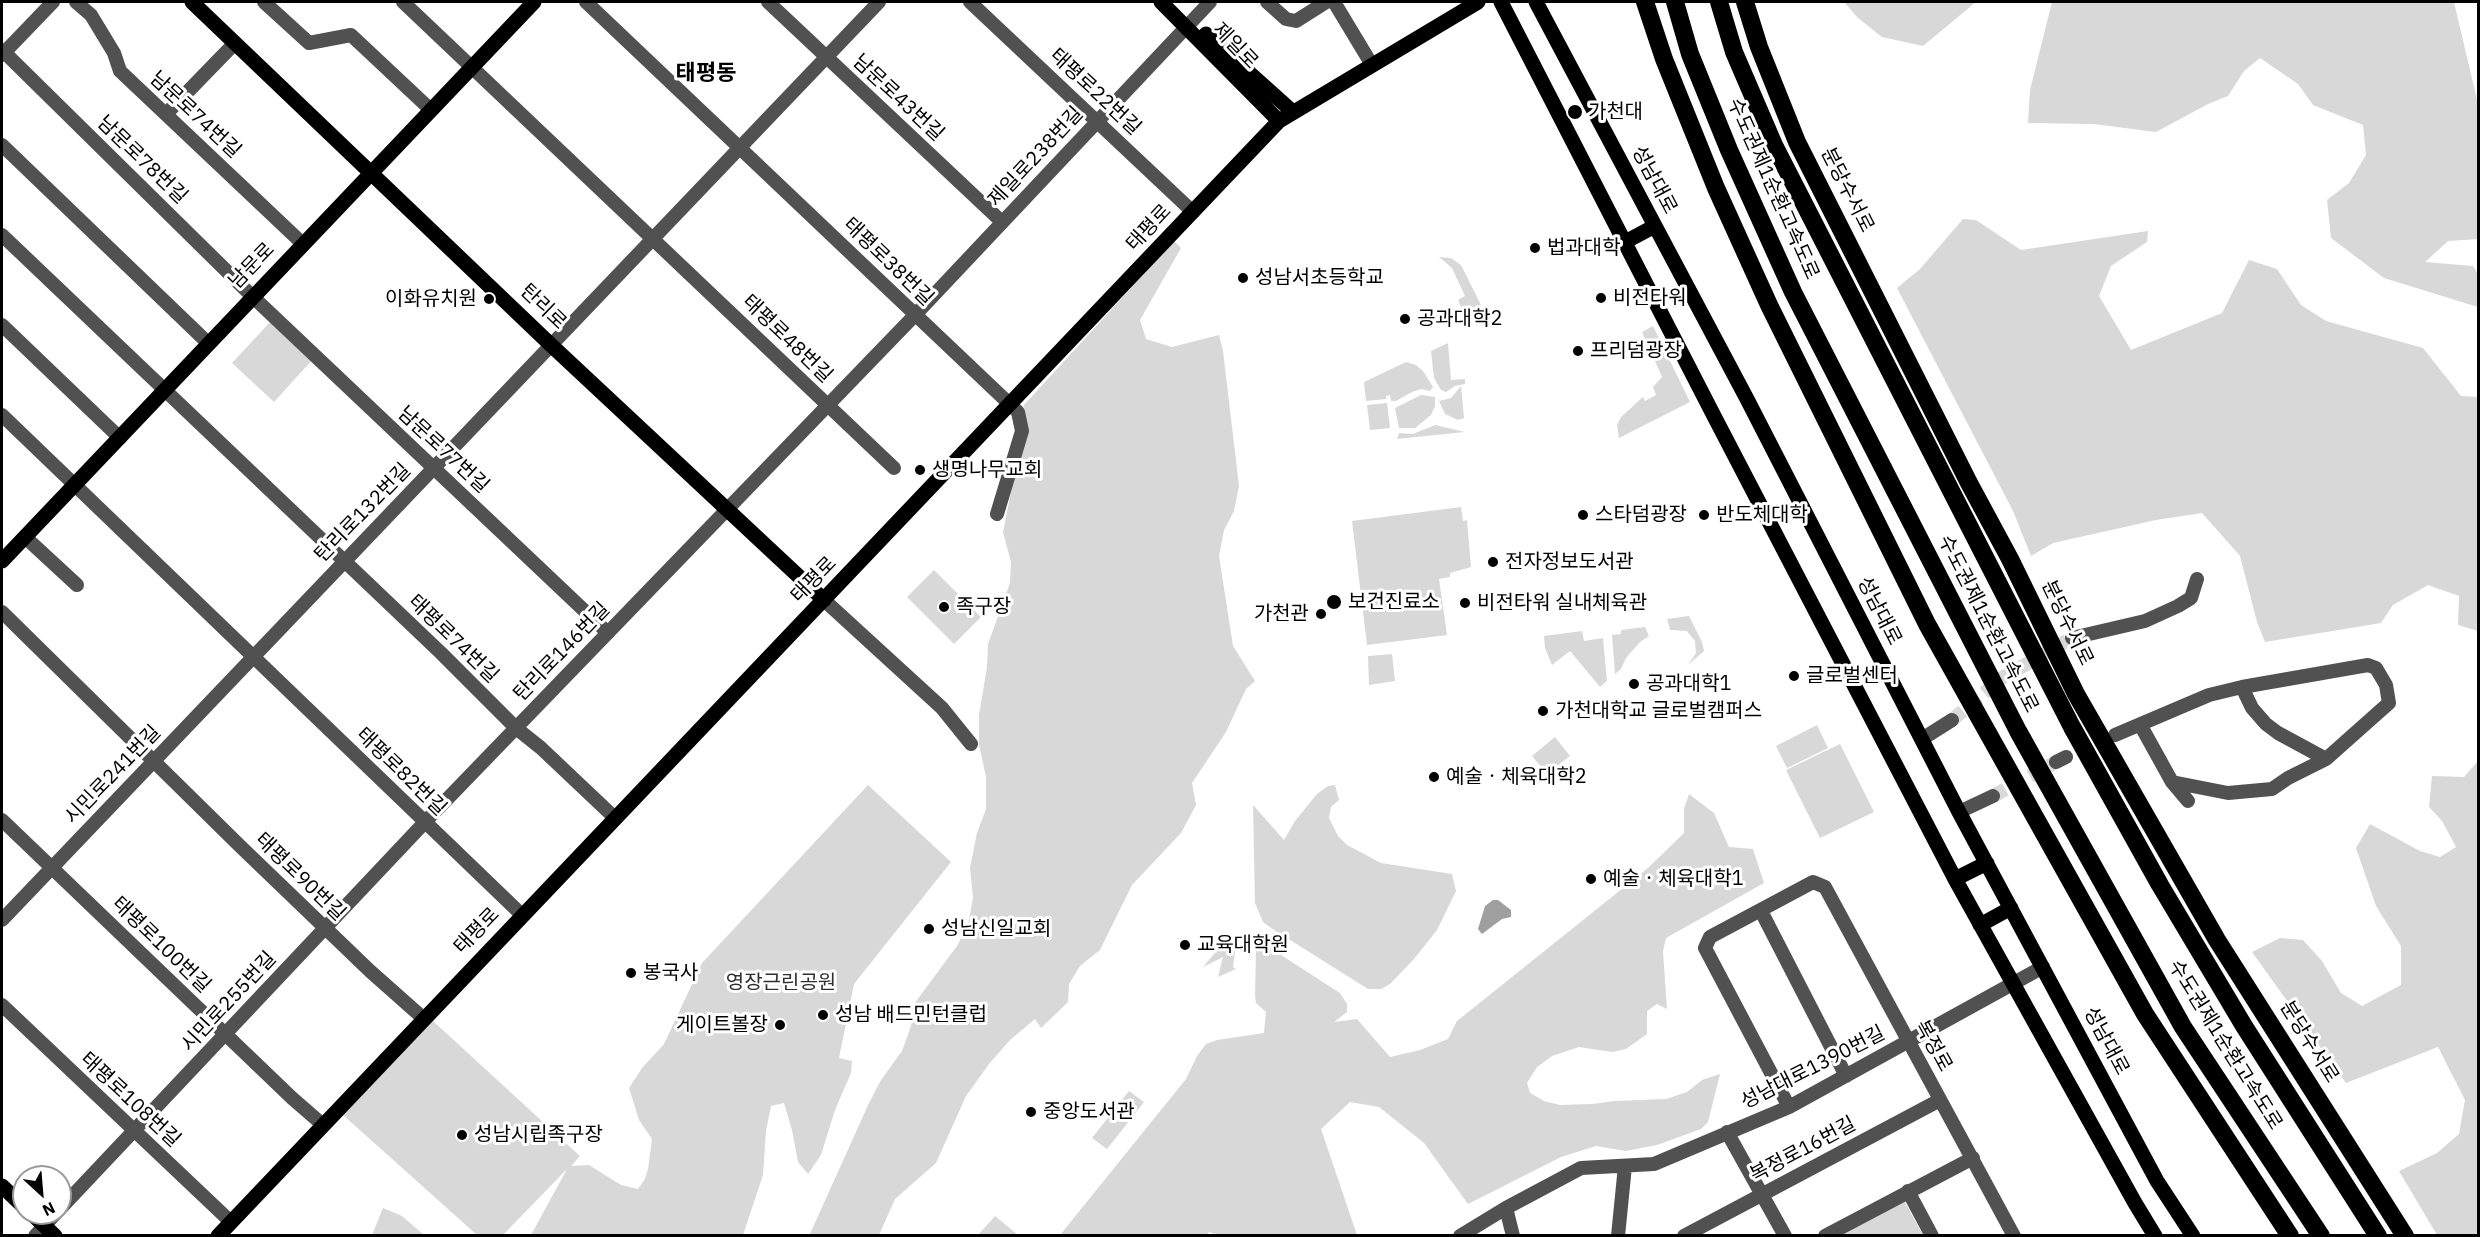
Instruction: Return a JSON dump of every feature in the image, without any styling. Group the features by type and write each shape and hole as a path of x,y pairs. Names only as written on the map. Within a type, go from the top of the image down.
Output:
{"highway":[{"path":"1645,2 1664,59 1720,199 1769,305 1927,624 2145,1014 2289,1236"},
{"name":"수도권제1순환고속도로","path":"1675,2 1690,54 1729,150 1793,292 2018,731 2183,1027 2321,1236"},
{"path":"1719,2 1734,52 1773,144 2072,727 2160,885 2244,1026 2378,1236"},
{"name":"분당수서로","path":"1745,2 1759,47 1797,142 1969,483 2010,559 2076,694 2217,940 2405,1236"}],"main road":[{"name":"탄리로","path":"192,2 551,345 824,600"},
{"name":"남문로","path":"2,561 370,171 534,2"},
{"name":"제일로","path":"1161,2 1293,112"},
{"name":"제일로","path":"1172,2 1279,121"},
{"name":"태평로","path":"218,1236 1279,121 1478,2"},
{"path":"1501,2 1954,879 2155,1236"},
{"name":"성남대로","path":"1536,2 1959,812 2157,1180 2193,1236"},
{"path":"1625,242 1655,226"},
{"path":"1954,879 1987,863"},
{"path":"1980,925 2011,908"}],"street":[{"path":"2,53 51,2"},
{"name":"남문로74번길","path":"76,2 91,15 114,53 120,71 303,244"},
{"path":"264,2 309,42 351,35 431,110"},
{"name":"태평로48번길","path":"403,2 894,468"},
{"name":"태평로38번길","path":"586,2 1011,404"},
{"name":"남문로43번길","path":"768,2 1002,222"},
{"name":"탄리로132번길","path":"253,657 879,2"},
{"name":"태평로22번길","path":"970,2 1098,120 1193,212"},
{"name":"제일로238번길","path":"828,405 1210,2"},
{"path":"1267,2 1286,19 1296,21 1326,2"},
{"path":"1334,2 1372,65"},
{"path":"166,114 235,43"},
{"name":"남문로78번길","path":"2,53 252,296"},
{"path":"2,145 208,343"},
{"name":"태평로74번길","path":"2,235 444,655 516,728 542,748 615,818"},
{"name":"남문로77번길","path":"252,296 608,633"},
{"path":"2,326 120,438"},
{"path":"997,514 1022,431 1018,412 1011,404"},
{"name":"탄리로146번길","path":"425,822 828,405"},
{"name":"태평로82번길","path":"2,415 522,915"},
{"path":"25,537 76,585"},
{"path":"2072,638 2145,621 2178,606 2191,598 2197,579"},
{"path":"824,600 942,708 971,744"},
{"name":"태평로90번길","path":"2,612 326,928 423,1018"},
{"name":"시민로241번길","path":"2,920 253,657"},
{"path":"2115,735 2141,726 2208,695 2242,687 2368,665 2376,668 2386,685 2389,703 2326,759 2288,778 2272,789 2228,793 2172,782"},
{"path":"2242,687 2252,708 2266,724 2326,759"},
{"path":"1922,739 1952,720"},
{"path":"2141,726 2172,782 2188,801"},
{"path":"1959,812 1993,796"},
{"name":"태평로100번길","path":"2,820 323,1125"},
{"name":"시민로255번길","path":"72,1196 425,822"},
{"name":"복정로","path":"1761,911 1813,882 1825,888 2014,1236"},
{"path":"1789,1107 1705,948 1710,937 1761,911 1846,1076"},
{"name":"성남대로1390번길","path":"1460,1236 1506,1208 1581,1168 1654,1164 1789,1107 2043,967"},
{"name":"태평로108번길","path":"2,1005 231,1222"},
{"name":"복정로16번길","path":"1684,1236 1940,1100"},
{"path":"1727,1132 1785,1236"},
{"path":"1825,1236 1973,1158"},
{"path":"1618,1236 1625,1166"},
{"path":"1908,1191 1932,1236"},
{"path":"1506,1208 1513,1236"}],"green space":[{"path":"1844,2 1976,2 1923,46 1882,37 1858,18"},
{"path":"2052,2 2454,2 2478,104 2478,239 2448,241 2425,262 2473,266 2478,274 2478,307 2384,278 2331,238 2327,200 2349,183 2366,155 2363,125 2313,105 2298,84 2260,58 2244,71 2228,96 2156,132 2094,124 2028,123 2030,90"},
{"path":"1963,219 1976,220 2021,250 2148,231 2147,242 2111,266 2099,296 2131,350 2222,313 2249,260 2277,269 2301,305 2326,321 2423,348 2461,396 2478,397 2478,631 2458,625 2459,596 2428,585 2393,605 2381,623 2265,642 2257,622 2240,556 2202,513 2156,520 2053,543 2031,556 2013,511 1897,288 1920,269"},
{"path":"1174,241 1181,248 1140,320 1146,339 1172,347 1219,335 1223,351 1239,486 1234,511 1224,530 1219,556 1233,646 1255,681 1246,689 1226,732 1192,783 1196,805 1181,833 1132,885 1100,950 1080,966 1069,984 1068,1002 1041,1028 1035,1019 1010,1040 989,1064 966,1096 936,1163 895,1199 879,1235 809,1236 869,1103 881,1080 902,1051 911,1026 914,1004 957,946 968,925 973,898 970,868 977,833 986,809 986,777 979,745 979,715 987,667 988,644 1010,583 1011,562 1003,532 1012,487 1027,436 1024,405"},
{"path":"1439,257 1451,258 1461,265 1490,323 1489,329 1487,330 1481,319 1469,325 1458,300 1465,296 1452,268"},
{"path":"273,319 314,358 274,402 232,363"},
{"path":"1653,326 1690,402 1619,438 1617,425 1621,417 1643,397 1645,401 1656,395 1653,387 1662,377 1642,332"},
{"path":"1448,343 1451,380 1465,379 1465,384 1455,386 1446,392 1441,390 1434,378 1431,351"},
{"path":"1406,362 1416,365 1423,371 1433,387 1430,391 1421,389 1396,401 1391,401 1390,395 1386,396 1386,399 1366,401 1364,382"},
{"path":"1461,386 1464,418 1458,420 1445,414 1439,401 1451,398"},
{"path":"1421,395 1435,397 1435,406 1431,415 1415,428 1399,428 1395,408"},
{"path":"1387,403 1390,428 1370,430 1367,405"},
{"path":"1435,425 1465,432 1397,439 1399,433 1413,434"},
{"path":"1461,507 1463,521 1467,520 1471,567 1450,573 1450,577 1439,579 1447,635 1367,645 1352,521"},
{"name":"족구장","path":"934,570 981,617 954,644 907,597"},
{"path":"1689,616 1704,651 1688,665 1696,653 1695,641 1687,631 1670,630 1667,619"},
{"path":"1645,627 1649,636 1640,642 1615,674 1612,635 1621,634 1621,630"},
{"path":"1582,631 1584,641 1603,638 1607,681 1600,687 1570,651 1552,665 1545,648 1544,636"},
{"path":"1392,654 1395,681 1369,685 1368,656"},
{"path":"1817,725 1828,748 1787,768 1776,746"},
{"path":"1555,737 1570,756 1547,774 1532,756"},
{"path":"1840,744 1874,812 1820,838 1786,770"},
{"path":"2478,761 2478,1235 2437,1235 2399,1171 2437,1153 2459,1134 2465,1100 2438,1047 2346,1083 2252,952 2280,938 2303,940 2322,961 2341,993 2362,1006 2401,985 2401,946 2376,906 2356,848 2370,824 2420,851 2440,857 2456,847 2442,821 2429,807 2432,776 2464,777"},
{"name":"영장근린공원","path":"868,785 951,862 854,984 839,1058 852,1061 851,1073 835,1110 821,1155 808,1174 798,1162 784,1103 771,1106 766,1131 763,1175 743,1235 531,1235 567,1169 503,1235 477,1235 343,1115 433,1021 580,1156 571,1166 589,1165 621,1185 638,1189 648,1169 652,1139 639,1120 629,1088 642,1068 664,1044 702,963"},
{"path":"1335,785 1339,800 1331,807 1329,818 1338,836 1347,845 1381,863 1452,874 1456,891 1437,930 1414,959 1390,984 1381,989 1368,989 1271,928 1263,922 1255,903 1253,805 1284,840 1295,821 1317,794 1328,786"},
{"path":"1689,794 1714,813 1729,847 1753,849 1764,883 1666,938 1663,951 1667,1009 1657,1004 1647,1011 1647,1034 1626,1049 1612,1052 1579,1047 1552,1056 1537,1067 1527,1083 1530,1093 1544,1101 1560,1105 1592,1104 1666,1099 1687,1092 1702,1080 1720,1074 1708,1122 1701,1129 1657,1145 1626,1151 1596,1146 1561,1157 1468,1204 1424,1143 1379,1107 1350,1102 1321,1129 1357,1235 1221,1236 1209,1232 1207,1236 1060,1235 1186,1079 1197,1056 1206,1044 1217,1040 1264,1033 1266,1012 1256,1003 1255,996 1256,950 1261,945 1267,946 1340,993 1347,1004 1347,1012 1334,1022 1357,1019 1390,1057 1420,1050 1448,1039 1457,1021 1648,868 1684,833 1684,809"},
{"path":"1236,945 1233,967 1236,969 1218,977 1223,957 1203,967 1219,948"},
{"path":"1129,1091 1144,1102 1107,1149 1092,1138"},
{"path":"1903,1199 1923,1235 1833,1236"},
{"path":"383,1208 402,1216 424,1235 372,1235"},
{"path":"995,1216 1018,1235 978,1235"}],"shaded area":[{"path":"1493,900 1498,900 1511,910 1511,917 1502,919 1482,934 1478,929 1485,906"}],"tunnel":[{"path":"1952,720 2002,678 2072,638"},
{"path":"1993,796 2056,762"}],"place":[{"name":"가천대","path":"1575,112"},
{"name":"법과대학","path":"1535,248"},
{"name":"성남서초등학교","path":"1243,278"},
{"name":"비전타워","path":"1601,298"},
{"name":"이화유치원","path":"489,299"},
{"name":"공과대학2","path":"1405,319"},
{"name":"프리덤광장","path":"1578,351"},
{"name":"생명나무교회","path":"920,470"},
{"name":"스타덤광장","path":"1583,515"},
{"name":"반도체대학","path":"1704,515"},
{"name":"전자정보도서관","path":"1493,562"},
{"name":"보건진료소","path":"1334,602"},
{"name":"비전타워 실내체육관","path":"1465,603"},
{"name":"족구장","path":"944,607"},
{"name":"가천관","path":"1321,614"},
{"name":"글로벌센터","path":"1794,676"},
{"name":"공과대학1","path":"1634,684"},
{"name":"가천대학교 글로벌캠퍼스","path":"1543,711"},
{"name":"예술ㆍ체육대학2","path":"1434,777"},
{"name":"예술ㆍ체육대학1","path":"1591,879"},
{"name":"성남신일교회","path":"929,929"},
{"name":"교육대학원","path":"1185,945"},
{"name":"봉국사","path":"631,973"},
{"name":"성남 배드민턴클럽","path":"823,1015"},
{"name":"게이트볼장","path":"780,1025"},
{"name":"중앙도서관","path":"1031,1112"},
{"name":"성남시립족구장","path":"462,1135"}],"district":[{"name":"태평동","path":"706,74"}]}
